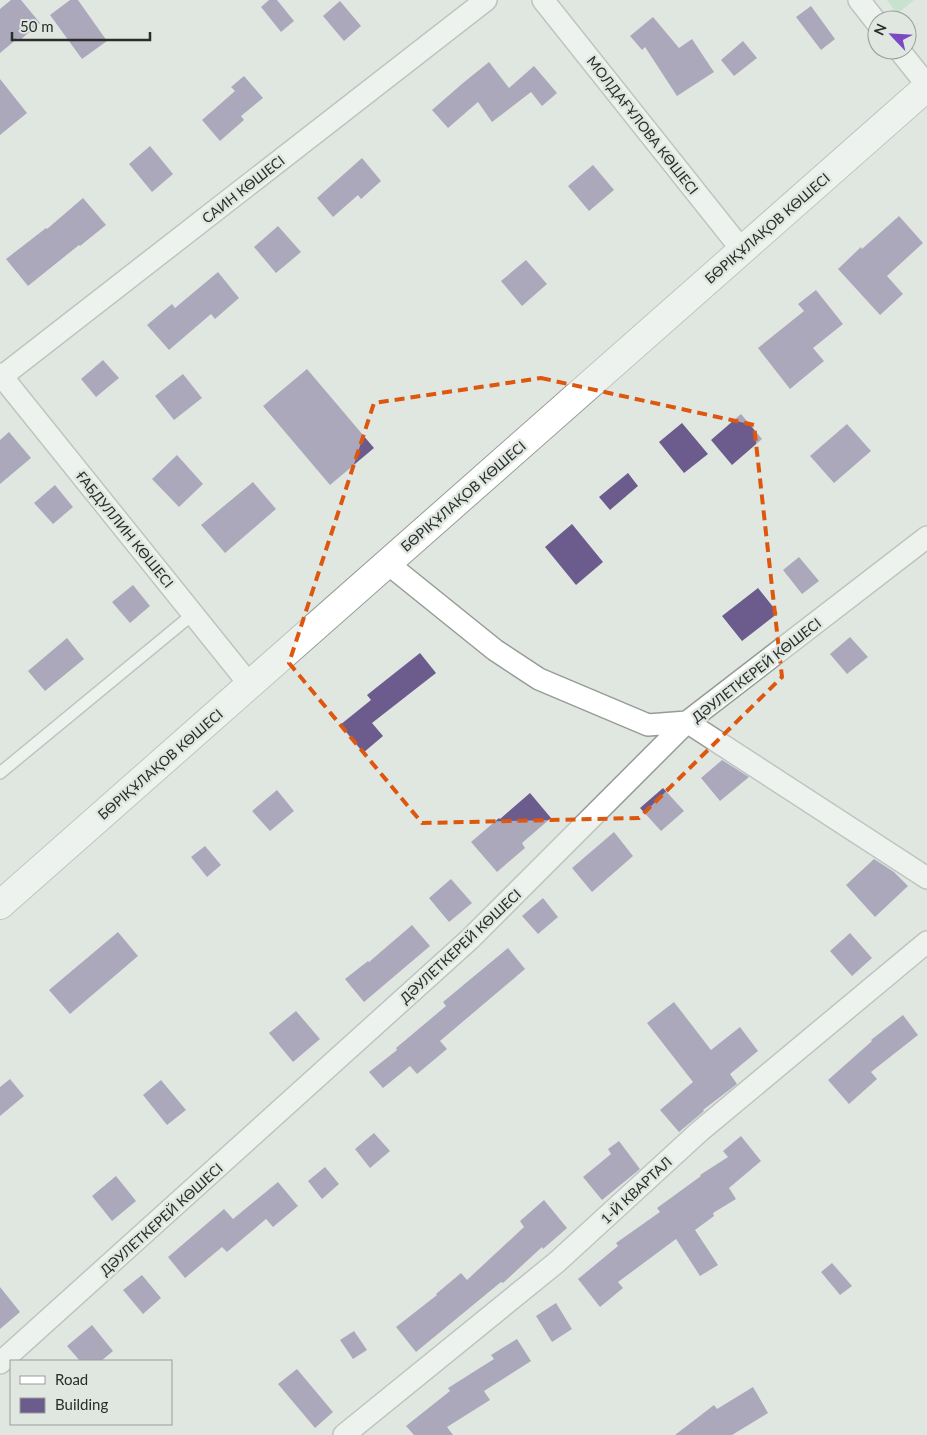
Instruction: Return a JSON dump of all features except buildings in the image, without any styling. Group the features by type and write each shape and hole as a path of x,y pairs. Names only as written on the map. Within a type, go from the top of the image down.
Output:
{"street":[{"name":"САИН КӨШЕСІ","path":"1,376 486,0"},
{"name":"МОЛДАҒҰЛОВА КӨШЕСІ","path":"543,0 742,250"},
{"path":"859,0 867,10"},
{"path":"907,60 927,86"},
{"name":"БӨРІҚҰЛАҚОВ КӨШЕСІ","path":"0,905 927,86"},
{"name":"ҒАБДУЛЛИН КӨШЕСІ","path":"1,376 250,685"},
{"name":"ДӘУЛЕТКЕРЕЙ КӨШЕСІ","path":"0,1364 470,939 687,722 927,537"},
{"path":"387,563 495,650 539,679 648,724 687,722 927,878"},
{"name":"1-Й КВАРТАЛ","path":"344,1435 557,1262 700,1131 927,942"}],"lane":[{"path":"0,773 193,614"}],"highlighted area":[{"path":"541,378 754,425 782,677 639,818 422,823 289,663 374,403"}],"green space":[{"path":"887,0 914,0 902,10 894,10"}]}
